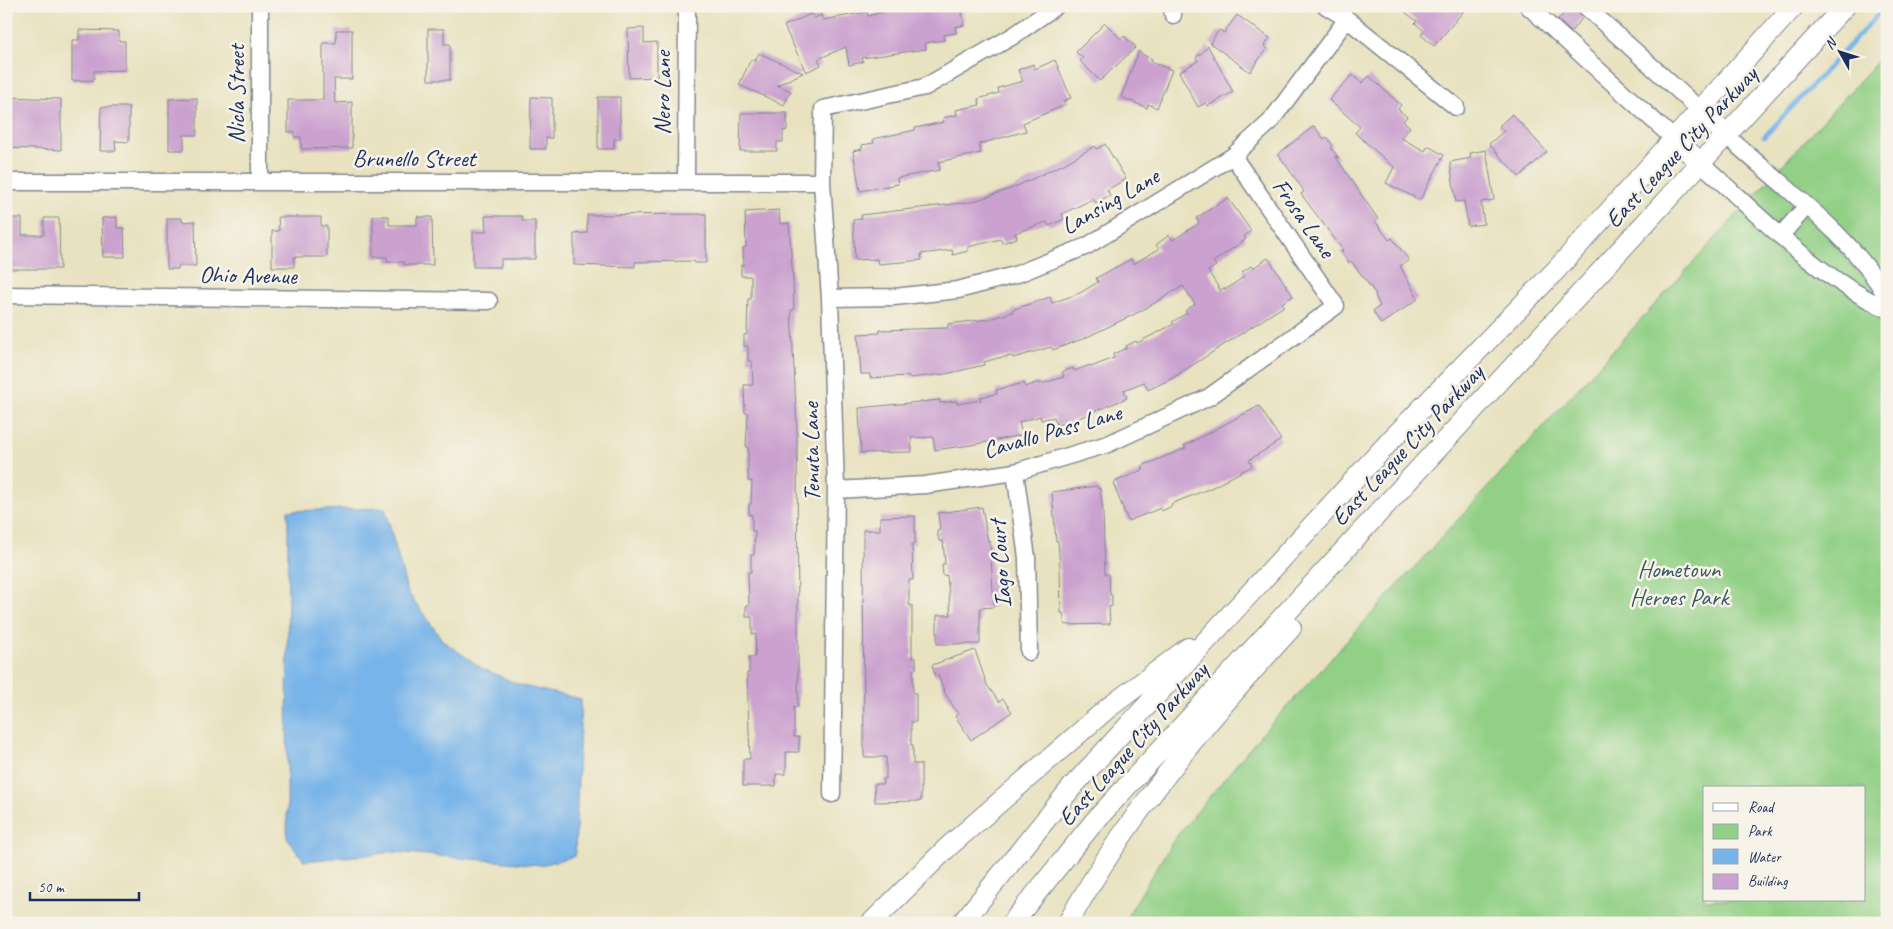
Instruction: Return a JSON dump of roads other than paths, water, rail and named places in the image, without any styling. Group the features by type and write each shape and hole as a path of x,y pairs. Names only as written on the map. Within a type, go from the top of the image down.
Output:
{"main road":[{"name":"East League City Parkway","path":"962,923 1072,787 1390,441 1557,269 1794,6"},
{"name":"East League City Parkway","path":"1012,923 1094,822 1845,6"},
{"path":"1700,110 1726,134"},
{"path":"1674,139 1701,163"},
{"path":"1068,923 1112,852 1180,758 1228,698 1376,535 1436,450"},
{"path":"870,923 948,847 1108,708 1228,618"}],"street":[{"name":"Nicla Street","path":"260,6 260,181"},
{"name":"Nero Lane","path":"686,181 687,6"},
{"name":"Tenuta Lane","path":"832,794 836,490 830,298 822,182 823,108 925,87 1013,36 1056,6"},
{"path":"1326,6 1348,19 1456,107"},
{"path":"1528,6 1674,139"},
{"path":"1585,6 1700,110"},
{"path":"1598,6 1611,29"},
{"name":"Lansing Lane","path":"830,298 894,298 958,290 1015,275 1087,246 1233,156 1270,122 1348,19"},
{"path":"1726,134 1857,255 1887,298"},
{"name":"Frosa Lane","path":"1233,156 1336,306"},
{"path":"1701,163 1834,280 1887,309"},
{"name":"Brunello Street","path":"6,182 822,182"},
{"path":"1781,235 1806,207"},
{"name":"Ohio Avenue","path":"6,295 489,301"},
{"name":"Cavallo Pass Lane","path":"836,490 926,486 1015,472 1108,444 1209,397 1336,306"},
{"name":"Iago Court","path":"1015,472 1027,558 1030,652"}],"water":[{"path":"385,508 407,591 443,641 483,669 522,686 581,699 575,856 541,865 394,852 304,861 287,837 288,511"}],"waterway":[{"path":"1764,137 1886,6"}],"park label":[{"name":"Hometown Heroes Park","path":"1679,583"}]}
